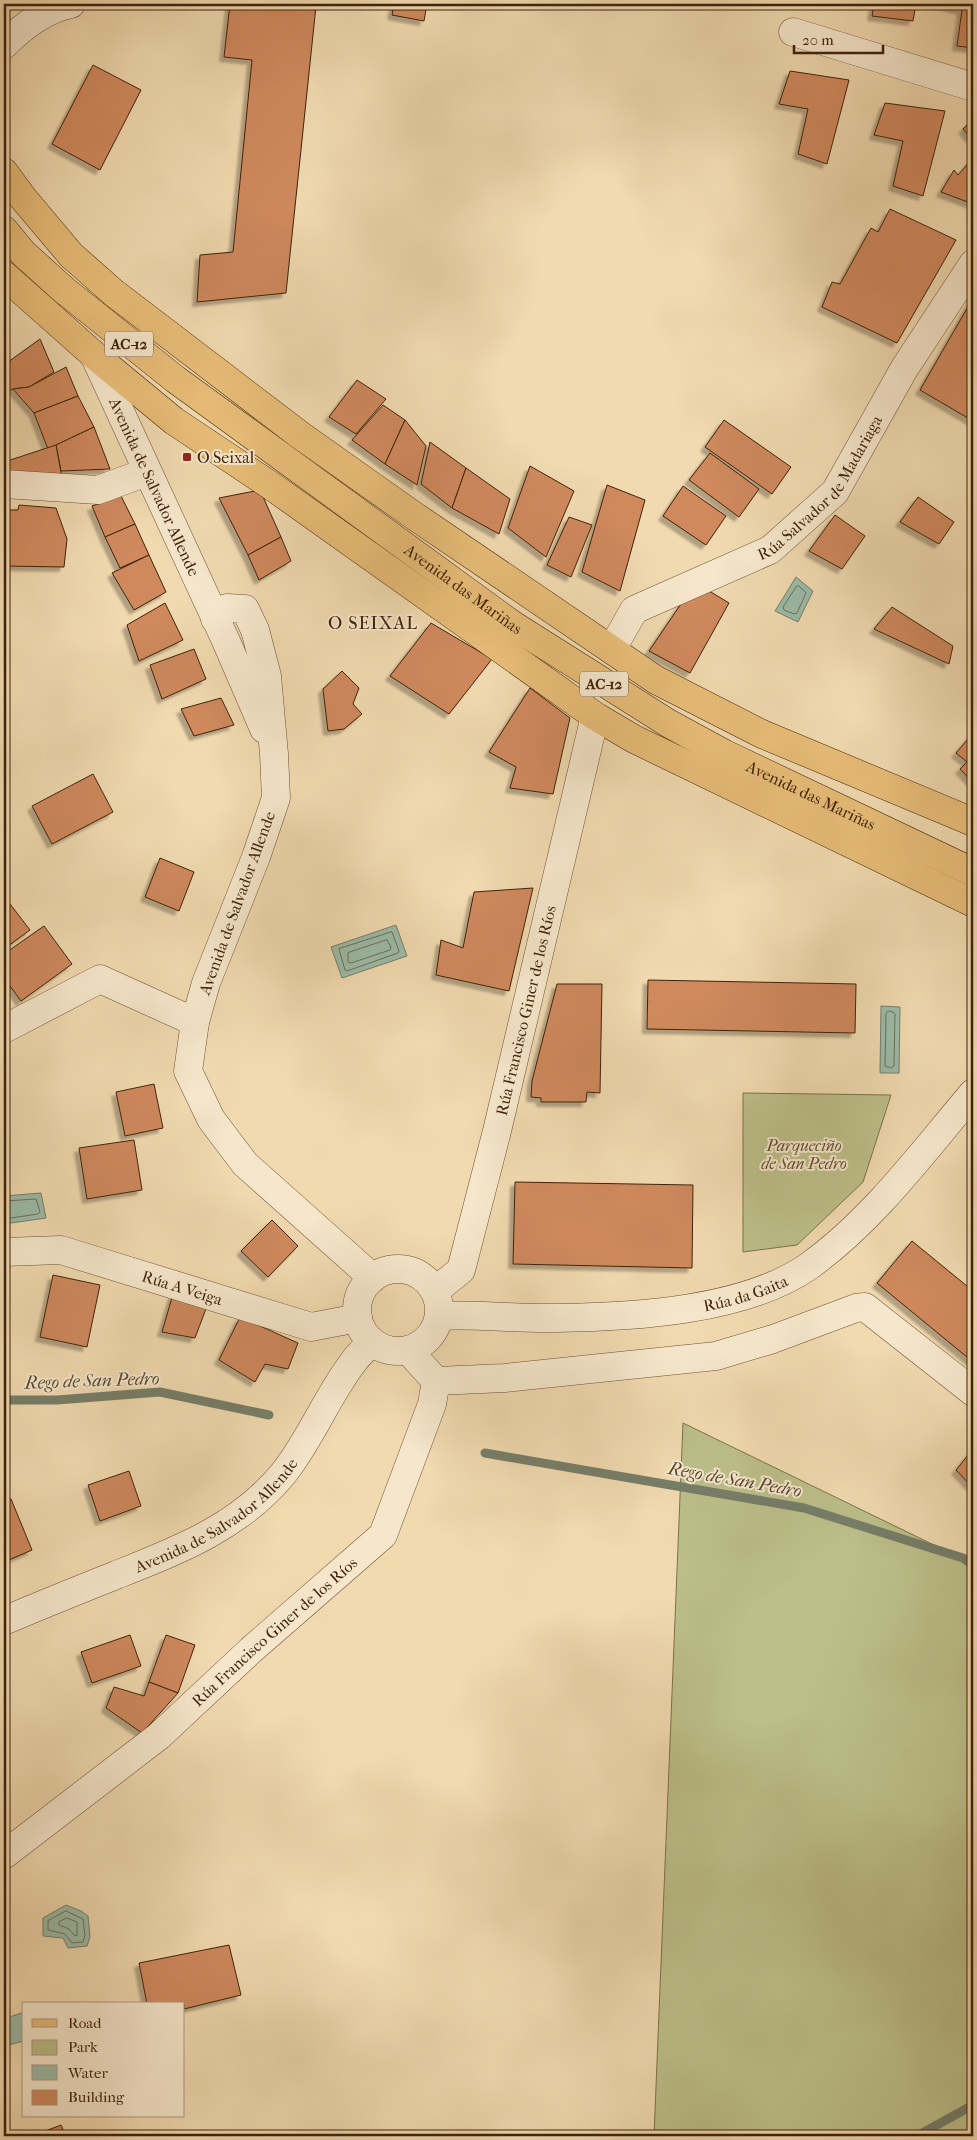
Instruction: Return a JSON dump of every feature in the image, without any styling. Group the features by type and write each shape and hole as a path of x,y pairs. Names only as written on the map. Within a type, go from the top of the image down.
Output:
{"main road":[{"path":"4,172 22,198 71,255 114,293 300,435 413,515 656,680 762,734 973,822"},
{"name":"Avenida das Mariñas","path":"4,230 23,253 64,290 175,379 513,625 660,718 725,754 973,872"},
{"path":"4,275 94,355 174,421 270,485 595,716 634,739 973,903"}],"street":[{"path":"9,31 58,6 71,4"},
{"path":"793,32 973,87"},
{"name":"Rúa Salvador de Madariaga","path":"612,649 634,610 770,550 835,492 904,369 973,264"},
{"name":"Avenida de Salvador Allende","path":"94,355 215,619 227,608 245,609 255,630 267,676 276,798 256,858 206,983 195,1022 188,1071 211,1120 245,1164 373,1278"},
{"path":"4,484 98,490 147,472"},
{"name":"Rúa Francisco Giner de los Ríos","path":"437,1304 461,1270 595,716"},
{"path":"4,1029 100,979 195,1022"},
{"name":"Rúa da Gaita","path":"437,1304 555,1318 626,1315 730,1300 776,1285 808,1266 844,1237 877,1204 973,1093"},
{"name":"Rúa A Veiga","path":"4,1252 61,1250 310,1328 358,1318"},
{"path":"400,1269 414,1272 426,1280 437,1304 435,1328 419,1346 408,1350 395,1351 383,1348 372,1342 363,1331 358,1318 360,1296 373,1278 386,1271 400,1269"},
{"path":"408,1350 436,1381 505,1378 716,1356 772,1339 856,1308 865,1308 973,1392"},
{"name":"Avenida de Salvador Allende","path":"4,1621 163,1556 211,1534 261,1497 283,1473 301,1448 354,1360 372,1342"},
{"name":"Rúa Francisco Giner de los Ríos","path":"4,1854 159,1736 251,1650 383,1535 432,1404 436,1381"}],"green space":[{"name":"Parqueciño de San Pedro","path":"743,1093 891,1095 863,1182 797,1245 743,1252"},
{"path":"683,1423 936,1546 973,1568 973,2136 654,2136"}],"water":[{"path":"796,577 813,591 798,622 775,611"},
{"path":"396,925 407,956 342,978 331,947"},
{"path":"881,1006 900,1007 899,1073 880,1073"},
{"path":"41,1193 46,1218 4,1224 4,1196"},
{"path":"66,1905 88,1916 90,1937 87,1946 68,1948 63,1938 43,1936 43,1918"},
{"path":"22,2013 22,2042 4,2046 4,2019"}],"building":[{"path":"230,4 316,6 286,293 197,302 200,255 233,252 252,60 224,57"},
{"path":"394,4 427,4 424,21 392,15"},
{"path":"874,4 916,4 913,21 872,16"},
{"path":"940,4 973,4 973,48 957,46 962,10"},
{"path":"93,65 141,90 100,170 52,144"},
{"path":"790,71 849,80 827,164 798,154 808,109 779,104"},
{"path":"885,103 945,111 923,196 893,186 903,141 874,135"},
{"path":"973,119 973,140 963,129"},
{"path":"973,158 973,204 941,192 954,170 958,175"},
{"path":"890,209 956,240 897,343 822,307 832,282 840,284 871,228 878,232"},
{"path":"973,298 973,421 920,390"},
{"path":"40,339 54,372 29,387 13,389 4,394 4,365"},
{"path":"66,367 78,396 34,413 13,389 29,387"},
{"path":"357,380 386,399 356,434 329,417"},
{"path":"78,396 94,427 48,449 34,413"},
{"path":"383,405 405,420 385,464 352,440"},
{"path":"405,420 426,446 417,485 385,464"},
{"path":"724,420 791,467 772,494 705,447"},
{"path":"94,427 110,469 61,471 56,445"},
{"path":"430,442 466,468 452,508 421,484"},
{"path":"56,445 62,478 4,477 4,462"},
{"path":"710,453 759,489 739,517 689,480"},
{"path":"530,466 574,491 546,557 508,528"},
{"path":"466,468 510,499 499,534 452,508"},
{"path":"607,485 645,500 620,591 582,572"},
{"path":"683,486 726,516 706,545 663,516"},
{"path":"260,490 281,537 248,555 219,498"},
{"path":"121,496 135,524 105,537 92,506"},
{"path":"918,497 954,522 939,544 900,522"},
{"path":"19,505 56,508 67,539 64,567 4,566 4,510 18,510"},
{"path":"835,515 865,536 842,569 809,551"},
{"path":"569,517 592,525 571,577 547,565"},
{"path":"135,524 149,555 120,568 105,537"},
{"path":"281,537 291,561 259,580 248,555"},
{"path":"149,555 166,592 134,610 112,573"},
{"path":"701,586 729,603 690,673 649,651 685,598"},
{"path":"165,603 183,640 139,661 127,625"},
{"path":"892,607 953,646 949,664 874,629"},
{"path":"431,623 492,659 449,714 390,676"},
{"path":"194,649 206,679 162,699 150,665"},
{"path":"342,671 359,688 353,704 362,714 344,729 328,731 323,689"},
{"path":"530,688 570,718 553,794 510,788 516,767 489,752"},
{"path":"221,698 234,725 194,736 181,709"},
{"path":"973,733 973,783 960,769 967,762 956,753"},
{"path":"93,774 113,812 52,844 32,806"},
{"path":"160,858 194,872 179,911 145,897"},
{"path":"533,888 509,991 436,975 441,940 463,948 474,892"},
{"path":"7,900 30,930 4,949 4,902"},
{"path":"44,926 72,964 21,1001 4,978 4,954"},
{"path":"648,980 856,984 855,1033 647,1029"},
{"path":"557,984 602,984 600,1093 587,1092 586,1102 541,1102 541,1098 531,1097 532,1081"},
{"path":"154,1084 163,1128 125,1136 116,1092"},
{"path":"134,1140 142,1190 87,1199 79,1148"},
{"path":"515,1182 693,1185 692,1268 513,1264"},
{"path":"272,1220 298,1246 268,1277 241,1251"},
{"path":"912,1241 973,1291 973,1362 877,1283"},
{"path":"53,1275 100,1285 87,1347 40,1337"},
{"path":"173,1294 207,1306 195,1338 162,1332"},
{"path":"240,1317 298,1343 288,1369 265,1364 255,1382 219,1360"},
{"path":"973,1449 973,1488 956,1470"},
{"path":"129,1471 141,1506 100,1521 88,1485"},
{"path":"11,1499 32,1550 4,1562 4,1502"},
{"path":"130,1635 141,1666 92,1683 81,1652"},
{"path":"166,1635 195,1645 178,1693 149,1682"},
{"path":"149,1682 178,1693 142,1733 106,1708 114,1687 144,1696"},
{"path":"229,1945 241,1995 185,2009 185,2002 147,2002 139,1963"},
{"path":"61,2125 66,2136 32,2136"}],"waterway":[{"name":"Rego de San Pedro","path":"4,1400 57,1400 160,1392 269,1415"},
{"name":"Rego de San Pedro","path":"485,1453 804,1508 963,1558 973,1565"},
{"name":"Rego de San Pedro","path":"917,2136 973,2105"}],"place":[{"name":"O Seixal","path":"187,457"}],"district":[{"name":"O SEIXAL","path":"373,623"}]}
